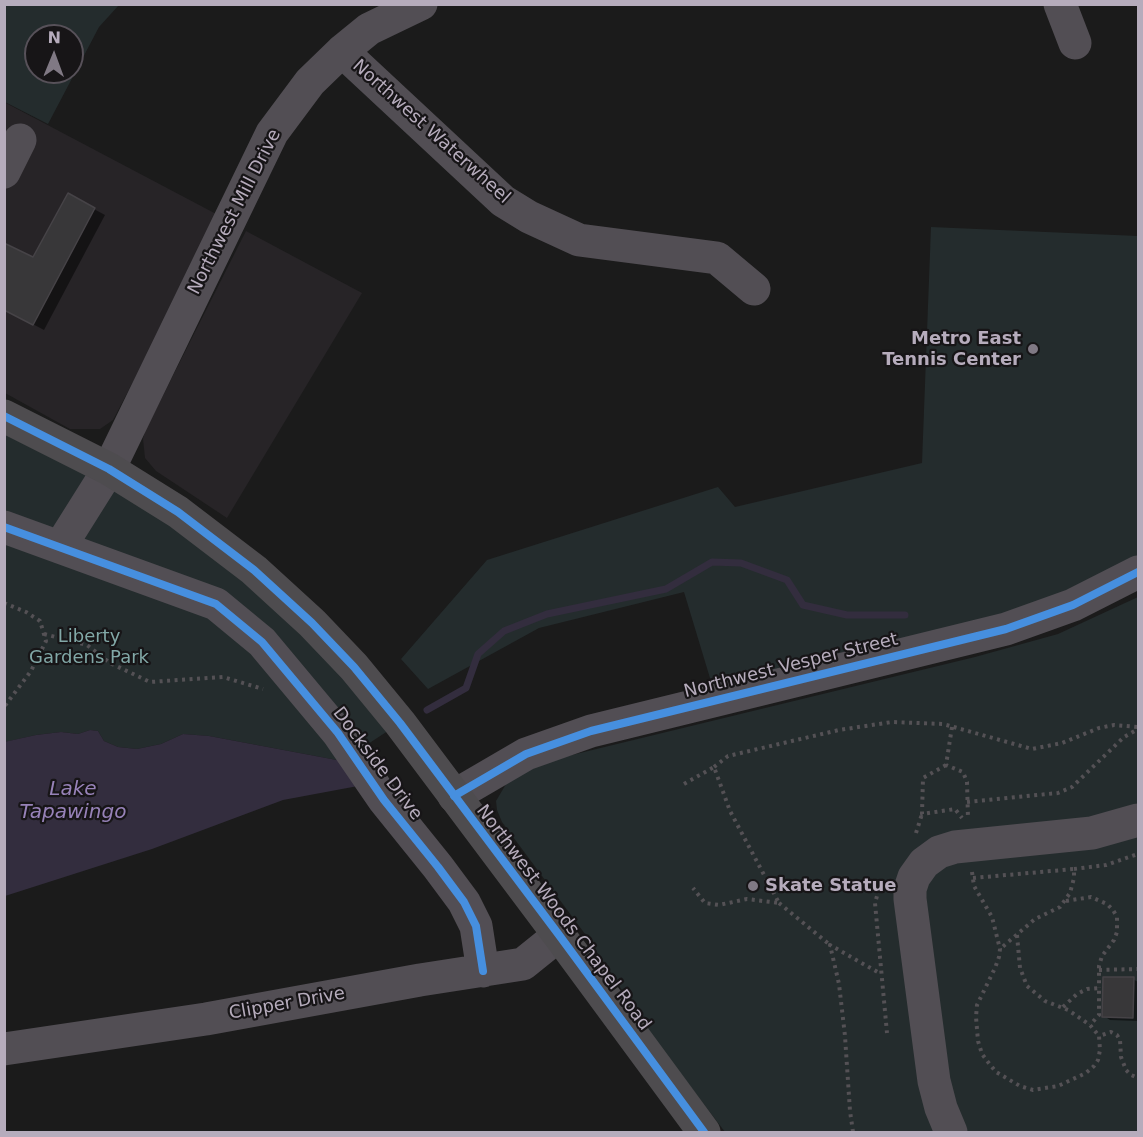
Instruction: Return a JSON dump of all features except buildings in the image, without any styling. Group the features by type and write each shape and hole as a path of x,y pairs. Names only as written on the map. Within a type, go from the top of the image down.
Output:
{"main road":[{"name":"Northwest Woods Chapel Road","path":"4,416 109,470 178,512 245,563 312,623 354,667 394,715 704,1132"}],"street":[{"name":"Northwest Mill Drive","path":"60,548 109,470 272,133 310,82 342,51 369,29 421,4"},
{"path":"1060,4 1075,43"},
{"name":"Northwest Waterwheel","path":"342,51 503,201 529,217 579,240 717,258 754,289"},
{"path":"4,172 20,140"},
{"name":"Dockside Drive","path":"4,527 216,604 262,642 338,733 384,800 464,903 476,927 483,971"},
{"name":"Northwest Vesper Street","path":"454,796 526,754 591,731 1006,629 1073,605 1138,572"},
{"path":"951,1132 941,1108 934,1081 910,899 914,877 924,863 939,852 955,847 1092,833 1138,820"},
{"name":"Clipper Drive","path":"4,1049 206,1019 420,980 523,964 559,935"}],"path":[{"path":"4,603 40,621 46,641 31,671 4,707"},
{"path":"44,634 87,645 110,663 150,682 223,677 271,691"},
{"path":"684,784 728,756 839,730 892,722 943,724 1032,749 1062,743 1099,728 1114,725 1138,728"},
{"path":"946,765 952,727"},
{"path":"967,802 1058,793 1072,787 1124,737 1138,728"},
{"path":"946,765 963,771 968,782 968,827 955,809 922,814 923,778 946,765"},
{"path":"714,767 730,811 779,903 830,945 881,974"},
{"path":"973,878 1106,865 1138,854"},
{"path":"972,867 977,893 992,917 1000,949 995,968 977,1005 975,1017 982,1054 996,1072 1008,1080 1033,1090 1058,1086 1086,1073 1094,1066 1100,1050 1099,1036 1089,1025 1063,1007 1045,1001 1028,986 1020,968 1017,934"},
{"path":"1000,949 1035,920 1060,907 1072,886 1074,869"},
{"path":"693,888 705,903 719,905 747,899 779,903"},
{"path":"879,890 875,903 887,1033"},
{"path":"1065,900 1091,897 1107,904 1113,910 1118,923 1117,932 1102,956 1099,970 1099,1015 1089,1025"},
{"path":"830,945 839,984 853,1132"},
{"path":"1099,970 1138,969"},
{"path":"1063,1007 1077,994 1087,989 1099,988"},
{"path":"1099,1036 1111,1032 1117,1035 1120,1040 1122,1063 1131,1075 1138,1078"}],"shaded area":[{"path":"4,102 220,216 113,420 100,429 70,429 5,393"},
{"path":"246,231 362,293 227,518 156,471 145,458 143,439"}],"green space":[{"path":"4,5 119,5 99,27 84,56 84,24 24,24 24,84 69,84 48,124 5,102"},
{"path":"931,227 1138,236 1138,560 1006,619 713,688 684,592 539,628 428,689 401,659 487,560 718,487 735,507 922,463"},
{"name":"Liberty Gardens Park","path":"5,409 178,512 400,723 342,761 209,736 183,734 161,744 137,749 118,747 104,741 98,731 90,730 78,734 61,732 36,735 5,742"},
{"path":"1138,597 1138,1132 725,1132 655,1040 585,934 502,822 496,801 509,779 543,762 975,657 1058,634"}],"water":[{"name":"Lake Tapawingo","path":"90,730 98,731 104,741 118,747 137,749 161,744 183,734 209,736 342,761 358,786 283,800 152,849 5,896 4,742 36,735 61,732 78,734"}],"waterway":[{"path":"427,710 466,688 478,654 504,631 547,614 666,589 712,562 741,563 787,580 803,605 847,615 905,615"}],"cycle path":[{"path":"4,416 109,469 178,512 254,570 312,623 354,667 400,723 704,1132"},
{"path":"4,527 216,604 262,642 338,733 384,800 464,902 476,926 483,971"},
{"path":"454,796 526,754 591,731 1006,629 1073,605 1138,572"}],"place":[{"name":"Metro East Tennis Center","path":"1033,349"},
{"name":"Skate Statue","path":"753,886"}]}
